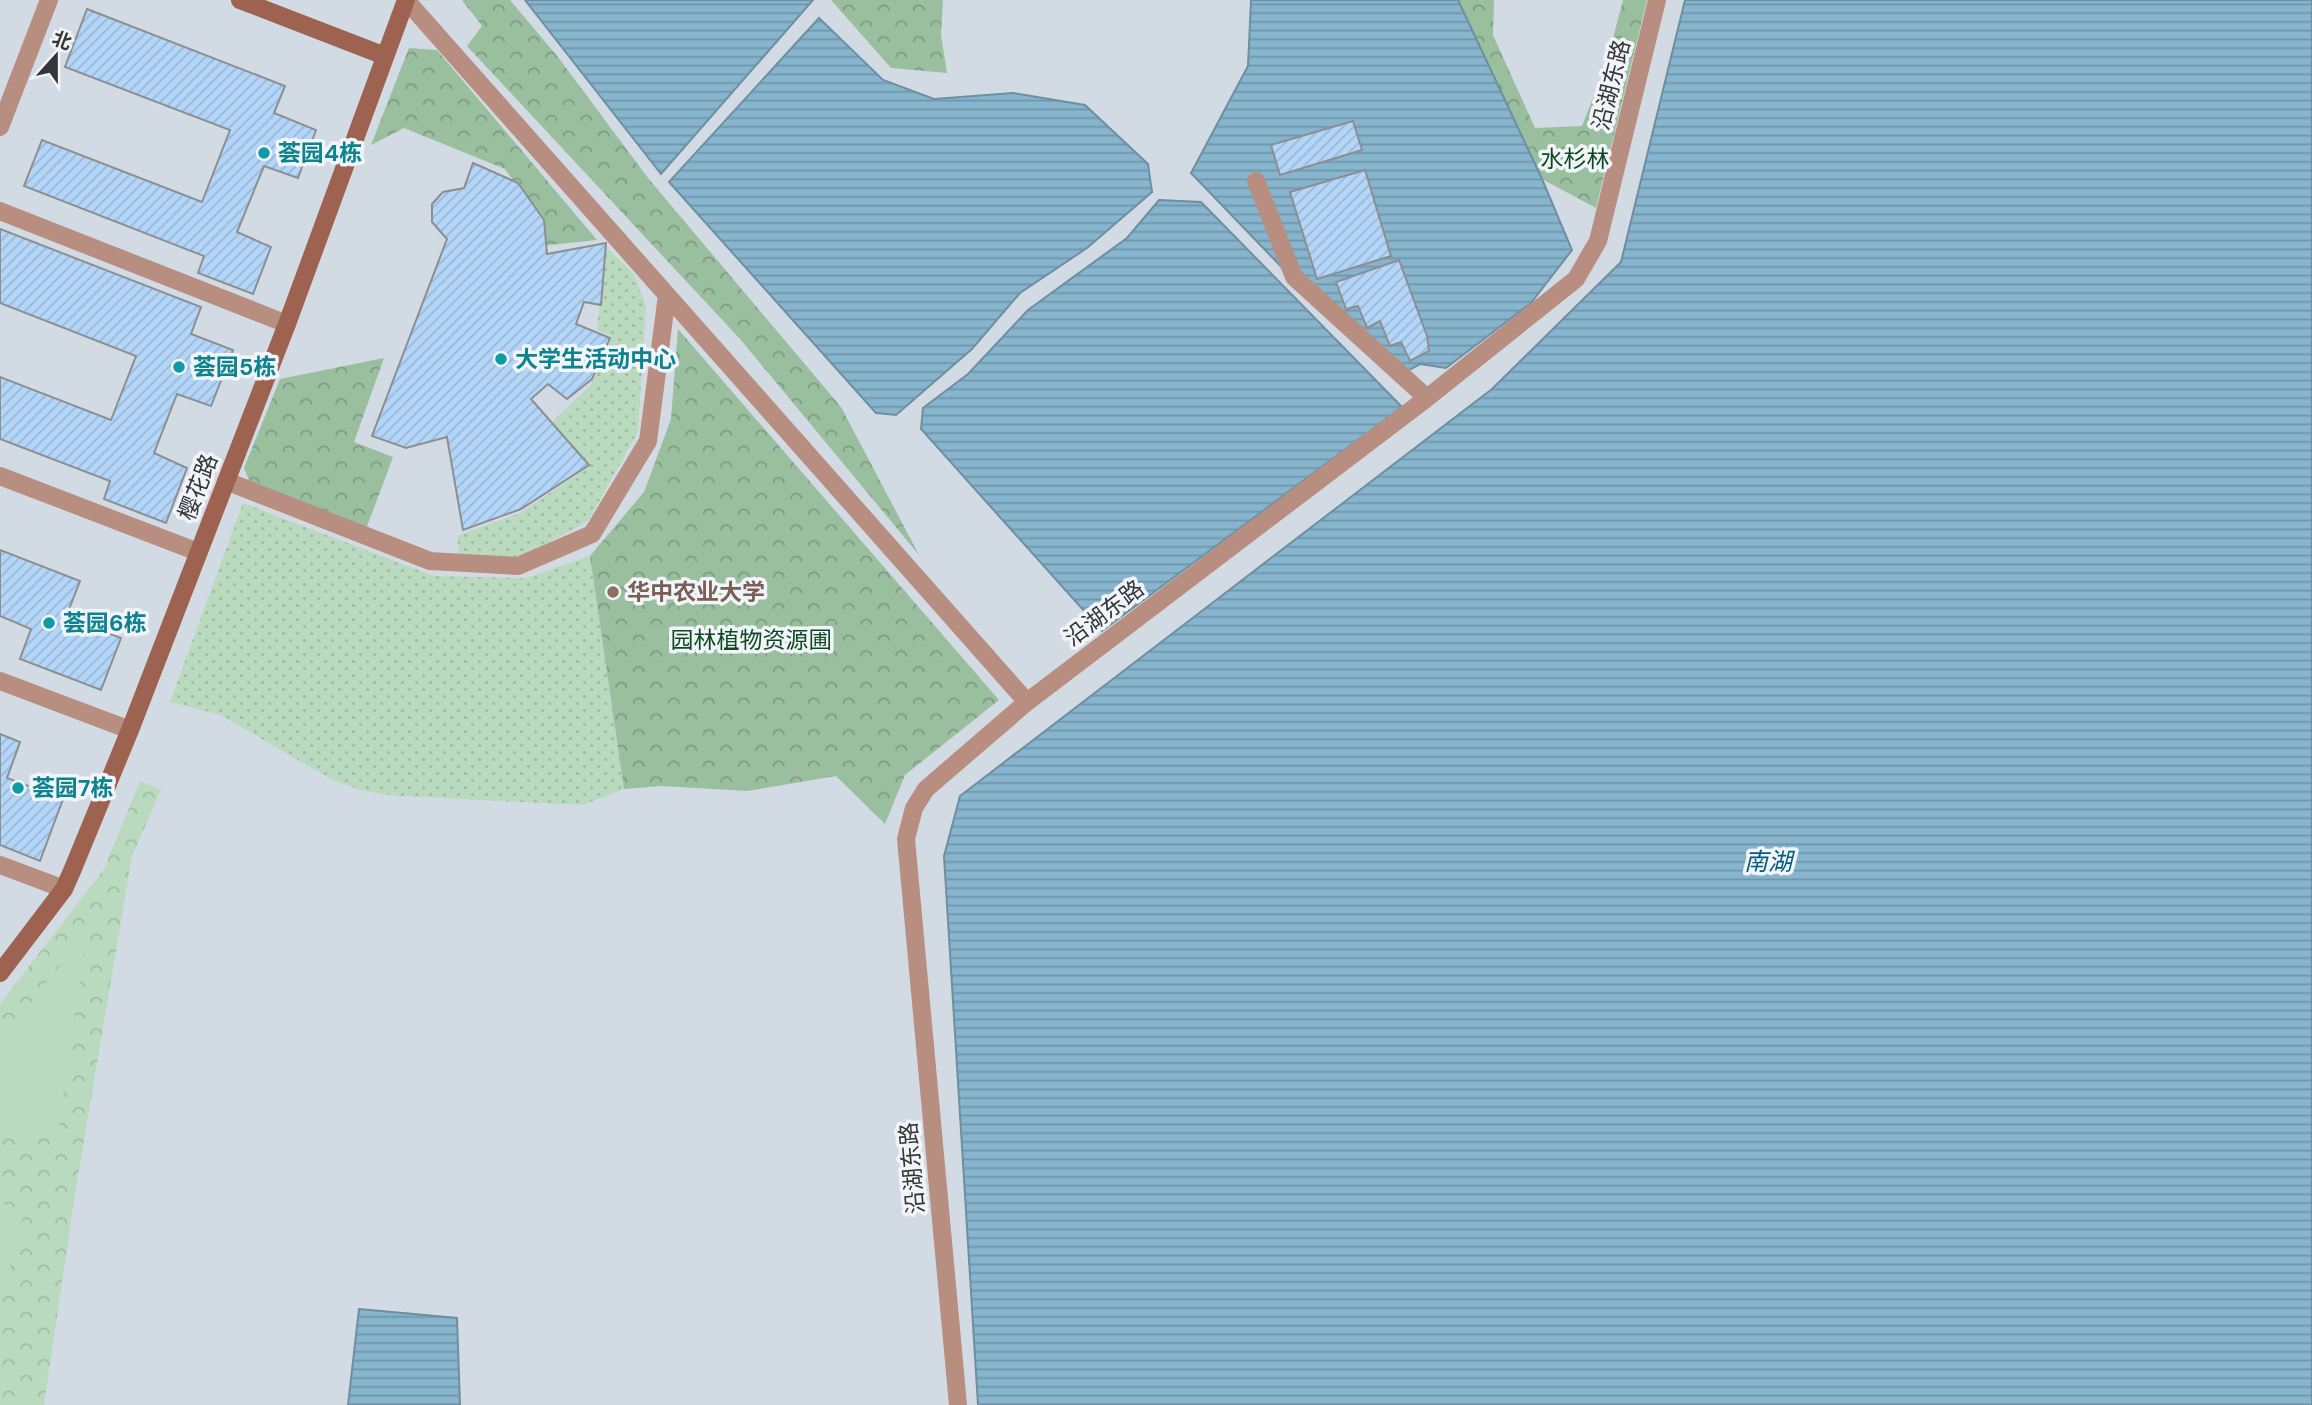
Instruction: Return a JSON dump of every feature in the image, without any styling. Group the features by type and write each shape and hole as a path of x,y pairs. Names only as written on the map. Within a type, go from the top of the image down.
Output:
{"street":[{"path":"1,119 50,0"},
{"path":"240,0 385,56"},
{"path":"406,0 1027,702"},
{"name":"樱花路","path":"0,973 64,889 131,730 406,0"},
{"name":"沿湖东路","path":"958,1405 906,839 914,808 926,789 1027,702 1427,398 1576,279 1598,241 1657,0"},
{"path":"1255,181 1294,277 1427,398"},
{"path":"0,211 286,324"},
{"path":"226,481 430,561 518,566 592,534 648,441 667,295"},
{"path":"0,476 198,552"},
{"path":"0,681 131,730"},
{"path":"0,866 64,889"}],"shaded area":[{"name":"华中农业大学","path":"0,0 1685,0 1621,262 1492,389 944,856 978,1405 0,1405"}],"green space":[{"path":"462,0 510,0 558,57 648,178 841,407 919,555 740,339 467,46 482,26"},
{"path":"831,0 943,0 941,35 947,73 891,68"},
{"name":"水杉林","path":"1458,0 1494,0 1493,35 1535,128 1582,126 1606,65 1623,0 1647,0 1596,208 1542,179"},
{"path":"409,48 437,50 597,240 541,246 537,214 505,169 404,128 371,145"},
{"path":"606,247 634,274 646,306 638,432 588,521 517,560 459,558 457,536 520,513 589,467 552,422 591,385 612,336 597,330"},
{"name":"园林植物资源圃","path":"678,329 999,700 905,775 885,824 836,776 747,791 662,786 624,789 590,556 644,492 671,419"},
{"path":"384,358 354,442 393,457 365,532 253,490 244,468 280,379"},
{"name":"园林植物资源圃","path":"243,503 434,576 526,578 590,556 624,789 583,805 400,796 363,791 329,778 221,715 170,702"},
{"path":"140,781 161,790 132,856 75,1194 44,1405 0,1405 0,1004 104,869"},
{"path":"87,931 57,1140 21,1135 0,1125 0,1042"},
{"path":"0,1203 25,1210 0,1306"}],"water":[{"path":"525,0 813,0 661,174"},
{"path":"1251,0 1458,0 1542,179 1572,250 1531,303 1446,368 1420,364 1396,377 1292,278 1191,173 1248,66"},
{"name":"南湖","path":"1685,0 2312,0 2312,1405 978,1405 944,856 960,796 1492,389 1621,262"},
{"path":"819,18 883,80 934,99 1013,93 1085,105 1148,164 1152,192 1087,248 1020,293 972,349 896,415 876,413 669,182"},
{"path":"1159,200 1201,202 1402,407 1102,631 921,429 923,408 968,374 1028,310 1127,238"},
{"path":"359,1309 457,1318 460,1405 348,1405"}],"building":[{"name":"荟园4栋","path":"87,9 285,86 274,113 316,130 298,178 264,166 237,232 271,247 253,294 198,273 204,256 24,186 42,140 202,202 230,130 65,67"},
{"path":"1353,121 1362,150 1280,175 1271,145"},
{"name":"大学生活动中心","path":"473,163 518,183 544,220 547,254 606,243 601,305 584,302 576,324 610,338 592,379 567,399 548,384 531,399 589,465 521,509 463,530 447,437 406,448 372,436 447,239 432,222 432,204 443,192 464,188"},
{"path":"1365,170 1391,256 1317,279 1290,192"},
{"name":"荟园5栋","path":"0,229 201,307 191,334 233,350 211,406 177,394 154,453 187,468 166,523 104,499 110,481 0,439 0,377 111,420 136,356 0,303"},
{"path":"1399,260 1427,336 1429,351 1410,361 1401,342 1390,346 1380,321 1367,328 1358,306 1346,309 1336,282"},
{"name":"荟园6栋","path":"0,550 80,581 66,617 121,638 101,690 20,659 31,629 0,616"},
{"name":"荟园7栋","path":"0,734 20,742 7,778 63,799 40,861 0,845"}],"place":[{"name":"荟园4栋","path":"264,153"},
{"name":"大学生活动中心","path":"501,359"},
{"name":"荟园5栋","path":"179,367"},
{"name":"华中农业大学","path":"613,592"},
{"name":"荟园6栋","path":"49,623"},
{"name":"荟园7栋","path":"18,788"}]}
